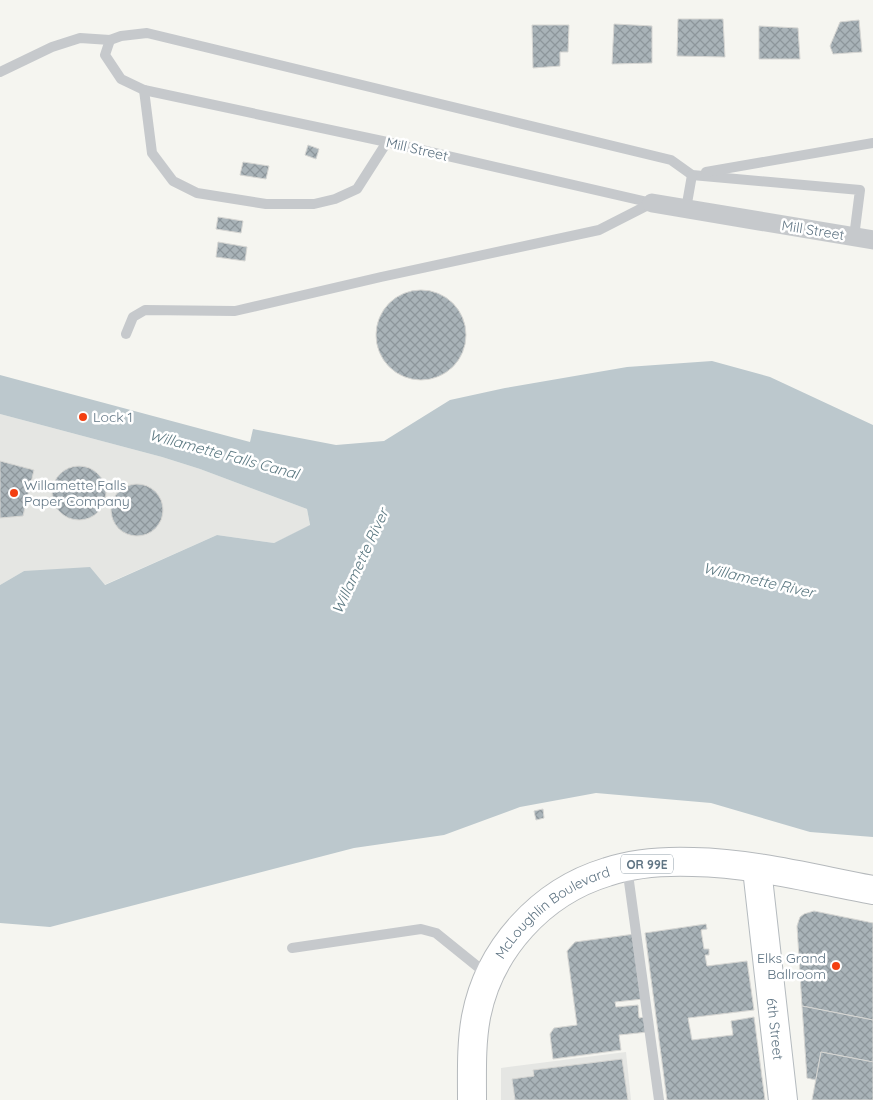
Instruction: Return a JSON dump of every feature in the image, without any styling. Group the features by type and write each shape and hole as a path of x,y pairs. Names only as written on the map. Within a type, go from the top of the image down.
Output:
{"main road":[{"name":"McLoughlin Boulevard","path":"472,1100 473,1038 480,1000 488,976 511,938 541,907 563,891 588,879 627,866 651,863 694,862 758,869 873,890"},
{"name":"6th Street","path":"758,869 783,1100"}],"street":[{"name":"Mill Street","path":"652,203 873,240"}],"lane":[{"path":"0,72 52,47 80,38 110,40 122,36 147,33 671,160 692,175 860,190 854,237"},
{"name":"Mill Street","path":"110,40 105,55 121,79 144,90 388,142 652,203"},
{"path":"144,90 152,153 173,181 197,193 266,204 314,204 335,199 357,189 388,142"},
{"path":"692,175 873,144"},
{"path":"686,209 692,175"},
{"path":"126,334 134,317 145,310 235,311 599,230 652,203"},
{"path":"627,866 659,1100"},
{"path":"292,948 421,929 436,934 488,976"}],"shaded area":[{"name":"Willamette Falls Paper Company","path":"0,414 200,469 307,509 310,526 274,543 217,535 104,585 24,571 0,585"},
{"path":"626,1052 631,1100 501,1100 501,1068"}],"water":[{"path":"712,361 770,377 873,425 873,837 810,832 711,803 596,793 520,807 444,835 354,848 50,927 0,923 0,585 24,571 90,567 105,585 217,535 274,543 310,525 307,509 200,469 0,414 0,375 250,442 253,429 336,445 384,441 450,400 505,388 627,367"}],"building":[{"path":"678,19 723,19 725,57 677,56"},
{"path":"859,20 862,52 833,54 830,46 840,22"},
{"path":"614,24 652,26 652,63 612,64"},
{"path":"532,25 569,25 568,52 560,52 560,66 533,68"},
{"path":"759,26 798,28 800,59 759,59"},
{"path":"308,145 319,149 316,159 305,155"},
{"path":"243,162 269,166 266,179 240,175"},
{"path":"218,217 243,221 241,233 216,229"},
{"path":"218,242 247,247 245,261 216,257"},
{"path":"421,290 438,294 453,303 462,318 466,335 462,352 453,367 438,376 421,380 404,376 389,367 380,352 376,335 380,318 389,303 404,294"},
{"name":"Willamette Falls Paper Company","path":"0,461 34,470 23,516 0,518"},
{"path":"79,466 89,468 98,474 104,483 106,493 104,503 98,512 89,518 79,520 69,518 60,512 54,503 52,493 54,483 60,474 69,468"},
{"path":"137,484 147,486 155,492 161,500 163,510 161,520 155,528 147,534 137,536 127,534 119,528 113,520 111,510 113,500 119,492 127,486"},
{"path":"543,809 544,818 536,820 534,811"},
{"name":"Elks Grand Ballroom","path":"814,911 873,923 873,1020 802,1006 797,926 800,917"},
{"path":"706,924 707,929 701,930 704,949 709,949 709,955 705,955 707,966 747,961 754,1010 688,1018 692,1040 733,1035 731,1021 754,1017 765,1100 667,1100 645,933"},
{"path":"635,934 643,999 615,1002 616,1007 638,1005 639,1018 646,1017 648,1032 619,1035 621,1050 553,1059 550,1034 554,1028 577,1025 567,951 575,942"},
{"path":"802,1006 873,1020 873,1062 821,1052 816,1080 807,1078"},
{"path":"821,1052 873,1062 873,1100 812,1100"},
{"path":"622,1059 628,1100 515,1100 512,1079 534,1076 533,1070"}],"place":[{"name":"Lock 1","path":"83,417"},
{"name":"Willamette Falls Paper Company","path":"14,493"},
{"name":"Elks Grand Ballroom","path":"836,966"}],"water label":[{"name":"Willamette Falls Canal","path":"224,454"},
{"name":"Willamette River","path":"360,561"},
{"name":"Willamette River","path":"759,580"}]}
